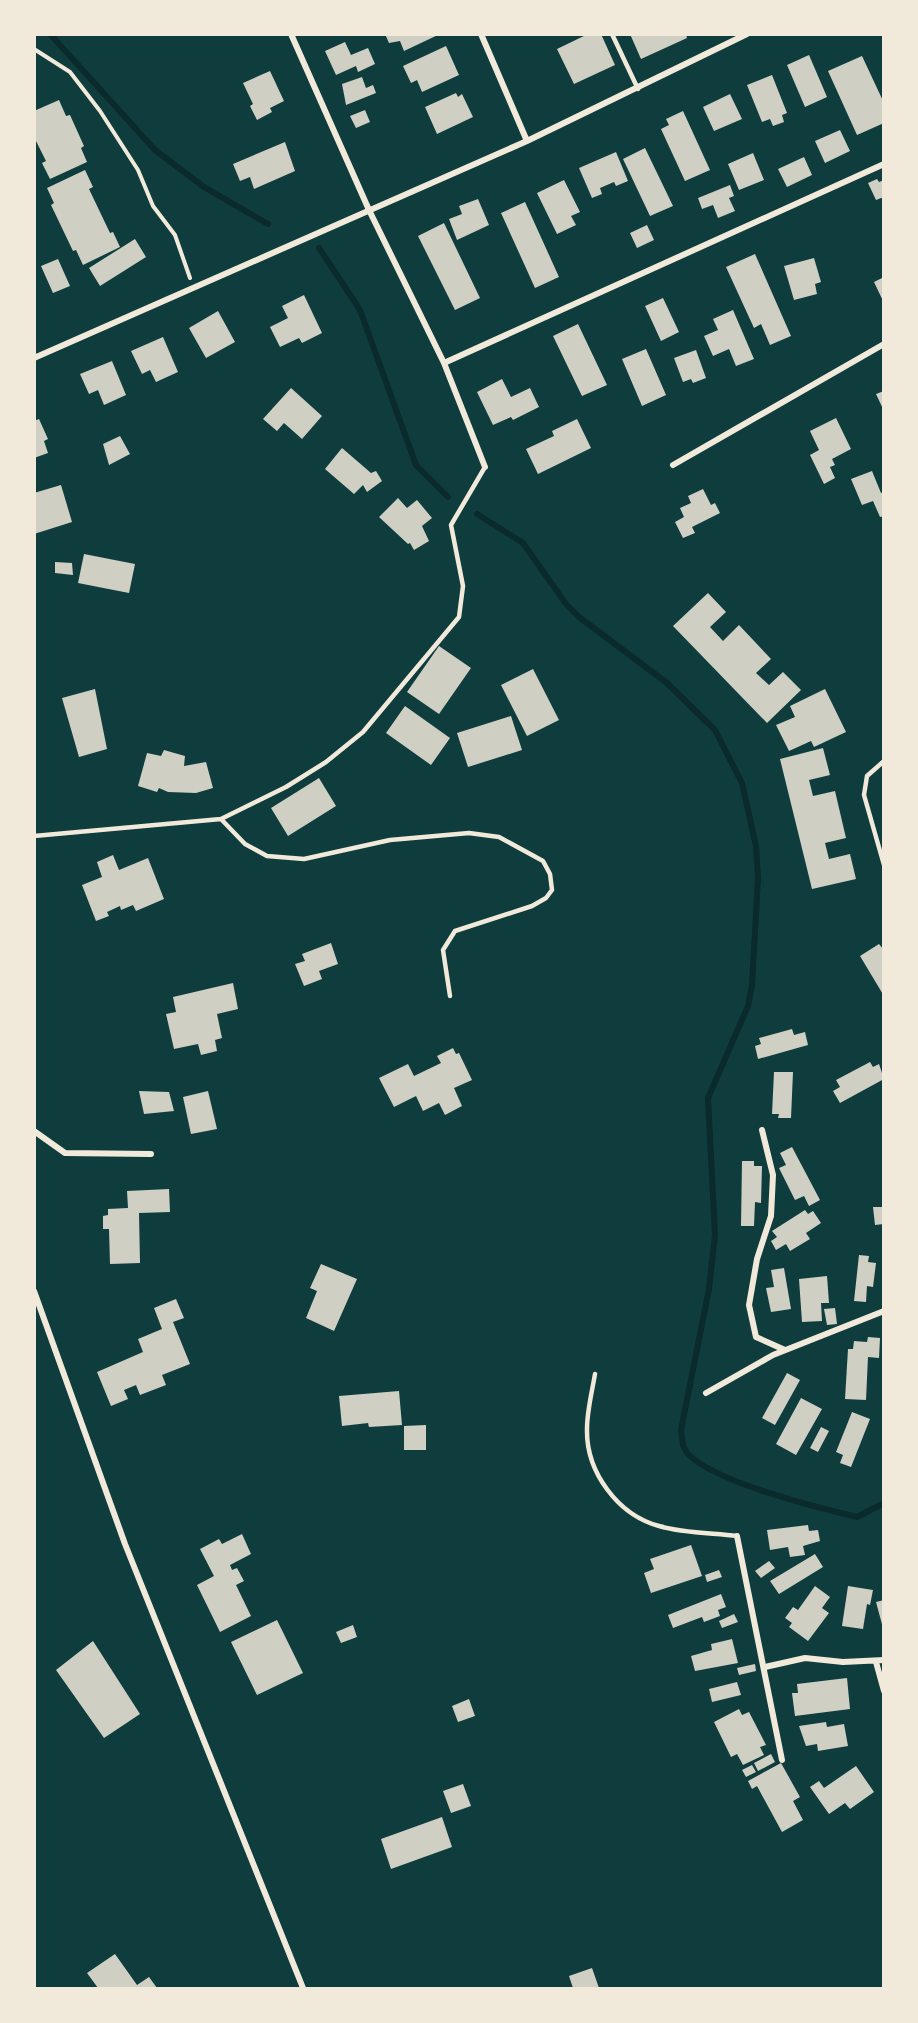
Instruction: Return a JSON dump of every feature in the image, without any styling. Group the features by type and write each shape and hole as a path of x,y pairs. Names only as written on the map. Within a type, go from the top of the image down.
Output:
{"street":[{"path":"291,34 369,210 444,363 485,467"},
{"path":"481,34 527,141"},
{"path":"34,358 527,141 747,34"},
{"path":"444,363 884,164"},
{"path":"673,465 884,344"},
{"path":"34,1131 65,1153 151,1154"},
{"path":"762,1131 773,1175 771,1216 757,1260 749,1305 756,1337 785,1350"},
{"path":"34,1291 125,1544 303,1989"},
{"path":"706,1393 785,1350 884,1311"},
{"path":"737,1536 782,1760"},
{"path":"765,1667 805,1659 876,1662 884,1660"},
{"path":"876,1662 884,1691"}],"lane":[{"path":"612,34 638,89"},
{"path":"34,836 221,819 286,787 326,762 363,732 459,617 463,586 451,525 485,467"},
{"path":"884,761 867,776 864,795 884,865"},
{"path":"221,819 245,844 267,856 304,859 390,840 469,833 499,837 543,861 550,874 552,890 546,898 532,906 455,932 444,950 450,996"},
{"path":"595,1374 587,1429 588,1449 595,1467 619,1507 658,1526 737,1536"}],"path":[{"path":"34,49 70,72 100,111 138,170 153,206 176,235 190,275 192,290"}],"building":[{"path":"385,34 440,34 404,51 400,41 389,43"},
{"path":"588,34 601,34 615,65 574,84 557,49"},
{"path":"630,34 686,34 687,38 641,59"},
{"path":"345,42 351,55 368,48 375,64 358,72 356,66 336,75 325,51"},
{"path":"446,46 459,75 422,92 417,80 411,83 403,66"},
{"path":"809,55 827,97 805,107 787,65"},
{"path":"862,56 884,103 884,123 857,135 828,71"},
{"path":"270,71 284,101 270,108 272,112 257,120 250,106 253,104 243,83"},
{"path":"772,75 787,113 782,115 784,122 773,126 770,119 762,122 747,85"},
{"path":"362,77 366,88 373,85 376,93 346,105 342,84"},
{"path":"456,93 458,97 462,94 473,117 437,134 425,107"},
{"path":"730,94 742,119 714,131 703,107"},
{"path":"59,100 66,116 70,115 84,146 81,148 87,162 50,179 42,163 46,161 34,137 34,111"},
{"path":"365,110 370,122 356,128 350,116"},
{"path":"683,111 710,170 685,181 661,129 669,125 666,119"},
{"path":"840,130 850,151 825,163 815,141"},
{"path":"285,142 295,171 254,189 250,177 240,181 233,164"},
{"path":"645,148 673,206 650,216 623,159"},
{"path":"616,152 628,181 616,186 614,182 600,188 602,194 592,198 579,168"},
{"path":"753,153 764,180 739,190 728,164"},
{"path":"804,157 812,175 787,187 778,169"},
{"path":"85,170 93,187 89,189 110,233 113,232 120,247 83,265 76,250 73,251 51,205 54,203 47,188"},
{"path":"877,179 879,182 884,180 884,197 876,200 868,183"},
{"path":"564,180 580,212 571,216 576,225 557,234 537,193"},
{"path":"730,185 734,196 729,198 735,211 718,218 713,205 702,209 698,198"},
{"path":"478,199 489,225 457,240 449,219 462,214 459,206"},
{"path":"525,202 559,277 535,288 501,213"},
{"path":"444,223 480,298 455,310 418,236"},
{"path":"647,225 654,240 637,248 630,233"},
{"path":"135,239 146,257 100,286 89,268"},
{"path":"755,254 791,336 770,345 761,324 754,328 726,267"},
{"path":"814,258 821,282 815,284 817,294 794,300 784,266"},
{"path":"58,259 70,286 53,293 41,266"},
{"path":"884,277 884,303 874,282"},
{"path":"304,295 322,333 302,343 299,338 280,347 270,327 288,318 282,306"},
{"path":"663,298 679,332 661,341 645,306"},
{"path":"733,310 754,359 736,366 729,349 713,356 704,336 718,330 713,319"},
{"path":"218,311 235,342 206,358 189,328"},
{"path":"578,324 607,385 582,396 553,336"},
{"path":"163,337 178,372 156,382 150,370 142,374 131,351"},
{"path":"646,349 666,395 642,406 622,359"},
{"path":"696,350 706,378 693,383 691,379 683,382 674,358"},
{"path":"112,361 126,395 104,405 98,390 89,394 80,374"},
{"path":"502,379 511,397 530,388 539,407 513,420 511,417 493,425 477,392"},
{"path":"291,388 322,416 302,439 284,423 277,431 263,419"},
{"path":"884,391 884,411 876,394"},
{"path":"836,418 851,449 832,459 835,465 830,467 835,478 824,484 810,455 819,450 810,431"},
{"path":"39,419 48,439 44,441 48,453 34,458 34,421"},
{"path":"577,419 591,448 538,474 526,449 554,436 552,431"},
{"path":"120,436 130,454 109,465 103,444"},
{"path":"342,448 371,473 376,471 382,481 367,492 363,485 354,494 325,469"},
{"path":"872,471 881,493 884,492 884,516 880,517 873,501 862,505 851,479"},
{"path":"61,485 72,522 34,534 34,493"},
{"path":"703,489 711,505 715,503 720,513 692,527 695,533 683,538 675,522 684,517 680,508 691,503 688,496"},
{"path":"398,498 407,508 417,500 432,518 422,526 429,541 414,550 410,543 408,544 379,517"},
{"path":"84,554 135,564 129,593 78,583"},
{"path":"55,562 72,563 73,575 55,573"},
{"path":"708,593 726,612 710,627 723,641 739,625 771,659 756,673 769,685 783,672 801,690 767,723 673,626"},
{"path":"439,646 471,668 439,714 407,692"},
{"path":"533,669 559,720 527,736 501,685"},
{"path":"95,689 107,749 79,757 62,698"},
{"path":"825,689 846,732 814,747 811,741 789,751 776,725 795,717 790,706"},
{"path":"405,706 450,738 431,765 386,733"},
{"path":"511,716 522,750 468,767 457,733"},
{"path":"823,748 830,775 809,780 813,796 835,791 846,838 825,843 829,859 850,854 856,879 812,889 780,759"},
{"path":"164,750 185,756 184,766 206,762 213,788 196,793 168,792 159,788 157,792 138,786 147,753 161,756"},
{"path":"319,778 336,806 288,836 271,808"},
{"path":"113,855 119,870 148,858 164,899 136,911 133,905 121,910 120,906 107,912 109,916 96,921 82,885 102,877 97,862"},
{"path":"331,943 338,964 319,971 322,979 304,986 295,964 305,961 302,954"},
{"path":"879,944 884,950 884,996 860,956"},
{"path":"233,983 238,1009 217,1014 222,1038 215,1040 217,1051 201,1055 198,1044 174,1049 166,1014 176,1012 173,997"},
{"path":"792,1029 794,1035 805,1032 808,1045 758,1059 755,1046 761,1044 759,1038"},
{"path":"453,1048 456,1054 459,1053 472,1080 454,1088 462,1106 445,1115 439,1103 423,1111 416,1096 394,1107 379,1078 408,1064 414,1076 441,1063 437,1056"},
{"path":"870,1062 873,1067 879,1064 884,1079 840,1103 833,1091 840,1087 836,1080"},
{"path":"774,1072 793,1072 791,1118 778,1118 779,1114 772,1114"},
{"path":"139,1091 169,1092 174,1111 144,1114"},
{"path":"208,1091 217,1129 191,1134 183,1097"},
{"path":"792,1147 820,1200 809,1206 804,1196 795,1200 779,1168 786,1165 780,1153"},
{"path":"742,1161 754,1161 754,1166 762,1166 761,1203 755,1202 754,1226 741,1226"},
{"path":"169,1189 170,1212 139,1213 140,1263 110,1264 109,1229 103,1229 103,1216 108,1215 108,1209 128,1208 127,1191"},
{"path":"873,1207 884,1207 884,1224 875,1225"},
{"path":"805,1210 808,1214 813,1211 821,1223 806,1233 810,1239 790,1251 786,1244 776,1250 771,1241 777,1237 772,1231"},
{"path":"859,1255 869,1256 868,1262 876,1263 873,1287 867,1286 866,1302 854,1301"},
{"path":"321,1264 357,1279 334,1331 306,1318 317,1291 310,1288"},
{"path":"784,1268 791,1309 771,1312 766,1288 774,1287 771,1270"},
{"path":"827,1276 829,1303 821,1303 822,1321 802,1322 799,1279"},
{"path":"176,1299 184,1318 173,1322 190,1364 162,1375 166,1385 140,1395 136,1385 124,1390 128,1399 111,1406 97,1372 143,1352 138,1339 162,1329 154,1308"},
{"path":"835,1308 837,1324 827,1325 824,1309"},
{"path":"868,1337 880,1338 879,1358 868,1357 866,1400 845,1399 848,1349 853,1349 854,1341 867,1342"},
{"path":"787,1373 800,1380 775,1425 762,1418"},
{"path":"399,1391 402,1425 369,1427 368,1423 342,1426 339,1396"},
{"path":"801,1398 822,1409 796,1455 776,1444"},
{"path":"852,1412 870,1419 851,1467 840,1463 843,1455 836,1452"},
{"path":"426,1425 426,1450 404,1450 404,1426"},
{"path":"821,1427 829,1431 818,1452 810,1448"},
{"path":"808,1525 809,1531 818,1530 820,1541 803,1546 805,1555 790,1557 788,1547 770,1550 767,1530"},
{"path":"242,1534 251,1554 230,1565 232,1570 237,1568 244,1581 236,1585 251,1616 220,1632 197,1585 214,1576 200,1549 219,1539 222,1544"},
{"path":"691,1545 702,1576 651,1593 644,1573 654,1569 650,1559"},
{"path":"815,1554 823,1567 779,1594 770,1581"},
{"path":"769,1561 775,1568 761,1578 755,1571"},
{"path":"719,1570 722,1577 707,1582 705,1575"},
{"path":"815,1586 830,1597 822,1608 829,1613 808,1641 789,1627 792,1623 785,1618 793,1607 798,1610"},
{"path":"848,1586 873,1590 870,1605 867,1604 863,1629 842,1626"},
{"path":"721,1594 726,1607 718,1610 720,1616 704,1622 702,1617 673,1628 668,1615"},
{"path":"884,1600 884,1628 883,1628 876,1602"},
{"path":"734,1614 738,1622 722,1628 719,1621"},
{"path":"277,1620 303,1673 257,1695 231,1642"},
{"path":"353,1625 357,1637 341,1643 336,1632"},
{"path":"732,1639 738,1663 695,1671 691,1656 712,1650 711,1644"},
{"path":"93,1641 140,1714 104,1738 56,1670"},
{"path":"755,1664 756,1671 739,1675 737,1668"},
{"path":"847,1678 850,1709 795,1716 792,1693 798,1693 797,1684"},
{"path":"737,1682 741,1695 712,1702 709,1689"},
{"path":"469,1699 475,1716 458,1722 452,1706"},
{"path":"739,1709 742,1715 749,1712 766,1745 760,1747 764,1755 743,1765 737,1754 731,1757 714,1722"},
{"path":"826,1722 827,1727 844,1724 848,1746 818,1751 817,1744 806,1746 799,1726"},
{"path":"771,1754 775,1762 758,1771 754,1763"},
{"path":"781,1763 800,1797 793,1801 803,1820 782,1832 757,1786 752,1789 748,1781"},
{"path":"752,1765 756,1772 746,1777 742,1770"},
{"path":"856,1766 874,1792 850,1809 845,1803 829,1814 810,1787 819,1781 824,1788"},
{"path":"463,1784 471,1806 451,1813 443,1791"},
{"path":"442,1817 452,1847 391,1869 381,1839"},
{"path":"115,1954 137,1985 149,1977 157,1988 98,1988 87,1973"},
{"path":"592,1968 599,1988 573,1988 569,1976"}],"waterway":[{"path":"50,34 155,150 204,187 268,224"},
{"path":"319,248 360,310 416,465 448,497"},
{"path":"477,514 523,543 566,604 579,617 667,683 715,730 742,783 756,846 758,878 752,985 748,1006 708,1098 715,1235 709,1289 681,1430 684,1448 694,1460 713,1471 763,1491 818,1507 857,1517 884,1503"}]}
